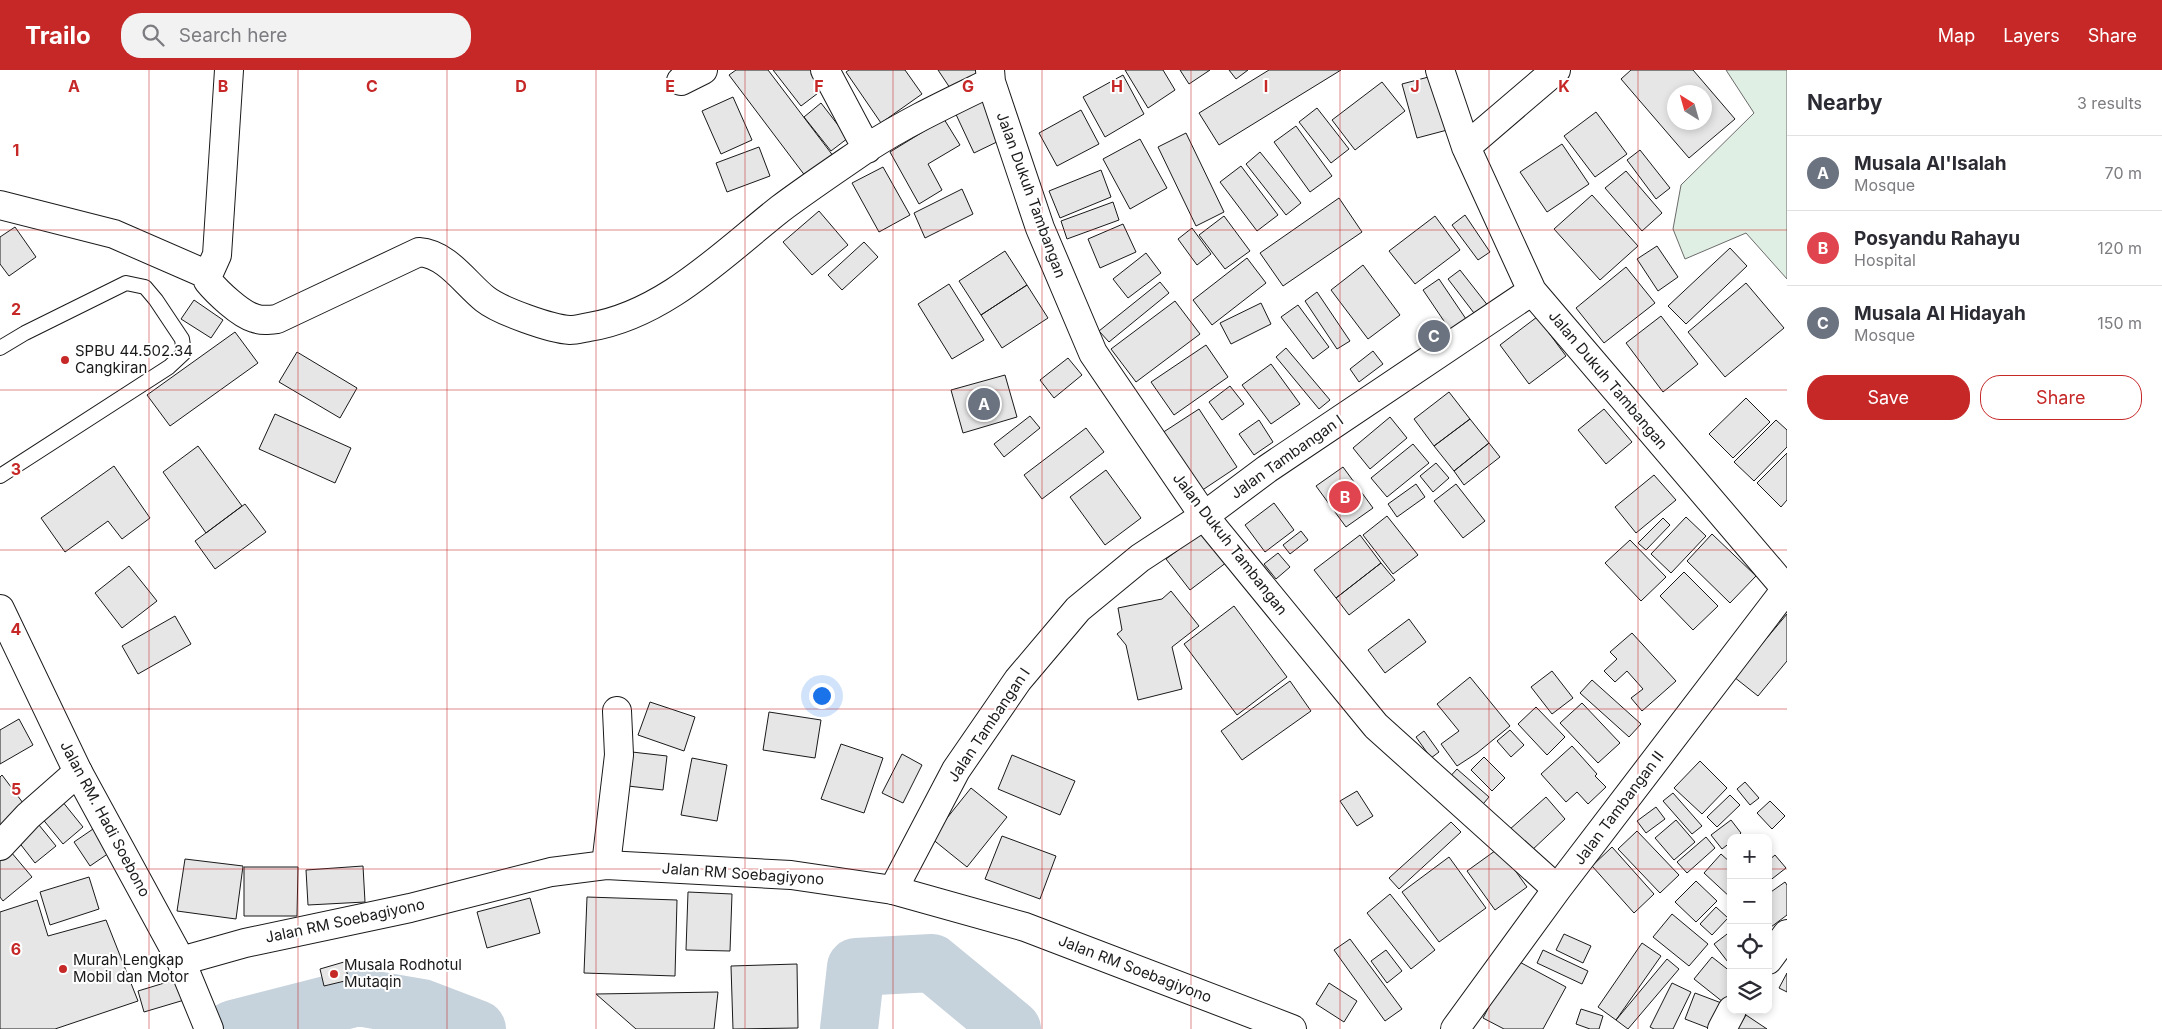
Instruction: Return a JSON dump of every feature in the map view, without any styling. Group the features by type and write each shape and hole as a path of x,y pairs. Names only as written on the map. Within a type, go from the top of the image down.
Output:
{"street":[{"path":"229,70 217,254 208,275 208,281 213,288 245,314 266,320 277,319 419,252 437,257 467,280 486,300 517,316 570,330 608,324 638,312 672,292 712,265 782,208 867,149 909,122 990,76"},
{"path":"825,70 867,149"},
{"name":"Jalan Dukuh Tambangan","path":"1440,70 1466,148 1532,291 1787,589"},
{"path":"1466,148 1556,70"},
{"name":"Jalan Dukuh Tambangan","path":"990,76 1040,228 1093,353 1204,516 1376,726 1557,889"},
{"path":"0,205 114,234 208,275"},
{"name":"Jalan Tambangan I","path":"893,890 956,770 1018,680 1078,610 1140,558 1204,516 1267,469 1532,291"},
{"name":"Jalan Tambangan II","path":"1455,1029 1557,889 1787,589"},
{"name":"Jalan RM. Hadi Soebono","path":"0,609 78,772 181,961 206,1019"},
{"path":"606,865 619,755 617,711"},
{"path":"0,846 28,816 78,772"},
{"name":"Jalan RM Soebagiyono","path":"181,961 245,943 410,908 551,872 606,865 791,875 893,890 1025,927 1292,1029"},
{"path":"1772,955 1787,934"},
{"path":"1722,1029 1730,1014"}],"lane":[{"path":"0,348 25,333 126,283 145,287 156,300 182,339 184,353 169,367 0,476"}],"green space":[{"path":"1726,70 1787,70 1787,279 1746,233 1685,259 1673,229 1681,185 1754,113"}],"building":[{"path":"736,70 768,70 837,161 809,181 729,75"},
{"path":"773,70 813,70 826,87 801,106"},
{"path":"849,70 905,70 922,94 881,123 846,72"},
{"path":"938,70 979,70 983,75 954,94"},
{"path":"1125,70 1163,70 1175,90 1148,108"},
{"path":"1180,70 1210,70 1189,84"},
{"path":"1229,70 1248,70 1236,79"},
{"path":"1269,70 1341,70 1219,145 1199,113"},
{"path":"1631,70 1693,70 1706,85 1667,85 1667,130 1712,130 1712,92 1735,119 1689,158 1621,79"},
{"path":"1123,75 1144,114 1105,137 1083,97"},
{"path":"1436,75 1451,129 1417,138 1402,84"},
{"path":"1382,82 1405,111 1355,150 1332,120"},
{"path":"982,94 1003,139 974,153 953,108"},
{"path":"733,97 752,140 721,154 702,111"},
{"path":"821,103 848,138 831,151 804,117"},
{"path":"1317,108 1349,149 1331,163 1299,122"},
{"path":"1081,110 1099,144 1057,166 1039,133"},
{"path":"1596,112 1627,154 1595,177 1564,136"},
{"path":"944,119 960,145 928,164 942,190 919,204 890,152"},
{"path":"1296,126 1332,176 1310,192 1274,142"},
{"path":"1186,133 1224,212 1196,226 1158,147"},
{"path":"1140,139 1167,188 1130,209 1103,159"},
{"path":"1562,144 1589,184 1547,212 1520,172"},
{"path":"759,147 770,176 727,192 716,163"},
{"path":"1640,150 1670,188 1656,199 1627,160"},
{"path":"1260,152 1301,203 1286,215 1246,164"},
{"path":"1241,166 1278,215 1257,231 1220,182"},
{"path":"883,167 910,215 879,232 852,183"},
{"path":"1101,170 1111,197 1060,218 1049,191"},
{"path":"1626,171 1662,213 1642,231 1605,188"},
{"path":"962,189 973,214 925,238 914,213"},
{"path":"1592,195 1638,246 1600,280 1554,229"},
{"path":"1339,198 1362,232 1283,286 1260,253"},
{"path":"1113,202 1119,220 1067,239 1061,221"},
{"path":"819,211 848,245 812,275 783,242"},
{"path":"1465,215 1490,252 1478,260 1452,225"},
{"path":"1224,216 1250,251 1225,269 1199,235"},
{"path":"1435,216 1460,250 1415,284 1389,251"},
{"path":"1123,224 1136,252 1100,268 1088,239"},
{"path":"15,227 36,257 9,276 0,264 0,237"},
{"path":"1192,228 1211,254 1197,265 1178,239"},
{"path":"864,242 878,257 842,290 828,275"},
{"path":"1657,246 1678,277 1658,291 1637,259"},
{"path":"1730,248 1747,266 1686,324 1668,306"},
{"path":"1005,251 1027,285 981,315 959,281"},
{"path":"1146,253 1161,273 1128,298 1113,279"},
{"path":"1247,258 1266,283 1212,325 1193,300"},
{"path":"1363,265 1400,315 1368,339 1331,290"},
{"path":"1626,267 1655,303 1604,343 1576,308"},
{"path":"1460,270 1489,307 1477,317 1448,279"},
{"path":"1439,279 1466,319 1450,330 1423,290"},
{"path":"1160,282 1169,293 1109,342 1099,331"},
{"path":"1746,283 1784,328 1725,377 1688,332"},
{"path":"949,284 984,340 952,359 918,304"},
{"path":"1027,285 1048,318 1002,348 981,315"},
{"path":"1317,292 1350,341 1337,349 1305,301"},
{"path":"194,300 223,320 211,338 181,319"},
{"path":"1175,301 1200,334 1136,382 1111,349"},
{"path":"1261,303 1271,324 1231,344 1220,323"},
{"path":"1298,305 1329,347 1313,359 1281,317"},
{"path":"1661,316 1698,364 1663,392 1626,343"},
{"path":"1537,317 1566,356 1529,384 1500,345"},
{"path":"1439,320 1450,338 1429,351 1417,334"},
{"path":"235,332 258,363 170,426 147,395"},
{"path":"1206,345 1228,377 1174,415 1151,382"},
{"path":"1286,348 1330,400 1319,409 1276,357"},
{"path":"1373,351 1383,364 1359,382 1350,369"},
{"path":"297,352 357,388 340,418 279,382"},
{"path":"1068,358 1082,375 1054,398 1040,380"},
{"path":"1271,364 1300,404 1271,424 1242,385"},
{"path":"1005,375 1017,417 963,433 951,390"},
{"path":"1230,386 1244,404 1222,420 1209,402"},
{"path":"1449,392 1470,419 1434,446 1414,419"},
{"path":"1746,398 1770,422 1733,458 1709,434"},
{"path":"1199,409 1237,467 1201,491 1162,433"},
{"path":"1604,409 1632,442 1606,464 1578,430"},
{"path":"275,414 351,448 335,483 259,449"},
{"path":"1030,416 1040,428 1004,457 994,444"},
{"path":"1390,417 1407,438 1370,469 1353,448"},
{"path":"1470,419 1489,443 1454,471 1434,446"},
{"path":"1259,420 1273,442 1254,455 1239,434"},
{"path":"1776,420 1787,430 1787,447 1754,481 1734,462"},
{"path":"1086,428 1104,452 1042,499 1024,475"},
{"path":"1489,443 1500,457 1464,485 1454,471"},
{"path":"1413,444 1429,463 1387,497 1371,478"},
{"path":"198,446 242,506 206,533 163,472"},
{"path":"1787,453 1787,500 1781,507 1757,483"},
{"path":"1436,463 1449,478 1433,492 1420,476"},
{"path":"114,466 150,518 122,539 108,521 65,552 41,518"},
{"path":"1343,467 1373,508 1346,527 1316,486"},
{"path":"1106,470 1141,518 1105,545 1070,497"},
{"path":"1654,475 1676,500 1636,533 1615,507"},
{"path":"1416,484 1425,497 1397,517 1388,504"},
{"path":"1456,484 1485,521 1463,538 1434,501"},
{"path":"1274,503 1294,530 1265,552 1245,525"},
{"path":"245,504 266,532 215,569 195,541"},
{"path":"1387,516 1418,555 1393,574 1363,535"},
{"path":"1686,517 1706,536 1671,573 1651,554"},
{"path":"1663,518 1670,525 1646,550 1638,543"},
{"path":"1204,531 1227,562 1190,590 1166,559"},
{"path":"1301,531 1308,540 1290,554 1283,545"},
{"path":"1712,534 1756,576 1730,603 1687,561"},
{"path":"1360,535 1381,563 1336,598 1314,570"},
{"path":"1630,540 1666,577 1641,601 1605,563"},
{"path":"1278,553 1290,567 1276,579 1264,564"},
{"path":"1381,563 1395,580 1349,615 1336,598"},
{"path":"129,566 157,601 122,628 95,593"},
{"path":"1684,572 1718,606 1693,630 1660,596"},
{"path":"1171,591 1199,626 1172,647 1182,689 1138,700 1126,645 1117,634 1122,630 1118,608 1162,599"},
{"path":"1234,606 1287,677 1237,715 1184,644"},
{"path":"1787,614 1787,661 1758,696 1734,677"},
{"path":"175,616 191,644 138,674 122,646"},
{"path":"1409,619 1426,642 1385,673 1368,650"},
{"path":"1632,633 1676,681 1642,711 1631,698 1643,689 1627,671 1615,682 1604,671 1617,659 1610,652"},
{"path":"1552,671 1573,698 1552,714 1531,687"},
{"path":"1470,677 1510,726 1477,753 1457,766 1441,744 1459,731 1437,704"},
{"path":"1592,680 1641,724 1629,737 1580,693"},
{"path":"1290,681 1311,711 1242,760 1221,731"},
{"path":"650,702 695,717 684,751 638,735"},
{"path":"1582,703 1620,743 1598,763 1560,723"},
{"path":"1536,707 1565,737 1547,755 1518,724"},
{"path":"769,712 821,720 815,758 763,750"},
{"path":"19,719 33,745 0,764 0,730"},
{"path":"1510,730 1524,745 1511,757 1497,741"},
{"path":"1424,731 1439,752 1431,758 1416,737"},
{"path":"841,744 883,758 864,813 821,799"},
{"path":"1572,746 1606,787 1588,804 1577,792 1566,802 1541,774"},
{"path":"632,752 667,756 663,790 628,786"},
{"path":"902,754 922,765 903,803 882,793"},
{"path":"1012,755 1075,781 1060,815 998,789"},
{"path":"1484,757 1505,778 1492,791 1471,770"},
{"path":"692,758 727,765 717,821 681,815"},
{"path":"1700,761 1727,788 1702,814 1674,788"},
{"path":"1457,769 1489,797 1478,810 1446,781"},
{"path":"2,775 29,811 0,832 0,777"},
{"path":"1745,782 1759,798 1750,805 1737,789"},
{"path":"971,788 1007,817 967,867 931,838"},
{"path":"1357,791 1373,816 1357,826 1340,801"},
{"path":"1673,793 1702,826 1692,834 1663,801"},
{"path":"1730,795 1740,805 1717,827 1707,817"},
{"path":"1546,797 1565,819 1530,852 1509,830"},
{"path":"62,801 83,827 63,844 41,817"},
{"path":"1770,801 1785,816 1772,829 1757,813"},
{"path":"1656,807 1665,819 1646,833 1637,821"},
{"path":"1676,820 1695,842 1674,860 1655,838"},
{"path":"1731,820 1741,833 1727,834 1727,845 1722,849 1711,835"},
{"path":"1451,822 1461,832 1399,889 1389,878"},
{"path":"39,825 56,846 35,863 18,841"},
{"path":"93,829 109,853 90,866 74,842"},
{"path":"1637,831 1679,875 1660,893 1618,849"},
{"path":"1002,836 1056,856 1040,899 985,879"},
{"path":"1706,837 1715,848 1687,873 1677,862"},
{"path":"1612,847 1654,894 1634,913 1592,866"},
{"path":"1499,848 1527,887 1495,910 1467,871"},
{"path":"11,852 32,877 3,901 0,897 0,861"},
{"path":"1721,854 1727,859 1727,894 1704,873"},
{"path":"1775,855 1786,868 1772,879 1772,858"},
{"path":"1449,857 1486,908 1439,942 1402,892"},
{"path":"185,859 243,866 236,919 177,911"},
{"path":"363,866 365,902 308,905 306,870"},
{"path":"244,867 298,867 297,916 244,916"},
{"path":"89,877 99,909 50,925 40,892"},
{"path":"1696,881 1717,901 1696,922 1675,902"},
{"path":"1785,882 1787,885 1787,915 1772,926 1772,924 1772,891"},
{"path":"688,892 732,894 730,951 686,950"},
{"path":"1390,894 1435,950 1411,969 1367,913"},
{"path":"587,897 677,900 675,976 584,973"},
{"path":"530,898 540,933 487,948 477,912"},
{"name":"Murah Lengkap Mobil dan Motor","path":"37,900 48,936 106,920 138,1001 55,1029 0,1029 0,912"},
{"path":"1716,907 1727,917 1712,935 1700,924"},
{"path":"1672,914 1708,944 1689,966 1653,937"},
{"path":"1564,934 1591,946 1583,963 1556,950"},
{"path":"1727,934 1727,961 1714,944"},
{"path":"1350,939 1402,1009 1385,1021 1334,950"},
{"path":"1642,943 1661,956 1616,1020 1598,1007"},
{"path":"1386,950 1402,971 1387,983 1371,961"},
{"path":"1543,950 1588,971 1582,984 1537,963"},
{"path":"1712,957 1727,969 1727,1005 1694,979"},
{"path":"1514,959 1566,987 1543,1029 1504,1029 1483,1018"},
{"path":"1667,959 1679,969 1628,1029 1616,1020"},
{"name":"Musala Rodhotul Mutaqin","path":"344,962 349,980 324,986 320,969"},
{"path":"797,964 798,1028 733,1029 731,966"},
{"path":"1787,973 1787,992 1779,988"},
{"path":"184,977 191,998 144,1012 138,991"},
{"path":"1329,983 1357,1001 1344,1022 1316,1004"},
{"path":"1672,983 1691,992 1673,1029 1654,1029 1650,1027"},
{"path":"718,992 714,1029 636,1029 596,994"},
{"path":"1695,993 1724,1004 1711,1029 1685,1019"},
{"path":"1581,1009 1603,1016 1599,1029 1590,1029 1576,1024"},
{"path":"1746,1015 1767,1029 1737,1029"}],"waterway":[{"path":"849,1029 856,967 932,963 1012,1029"},
{"path":"233,1029 358,997 422,1008 477,1029"}],"place":[{"name":"Musala Al Hidayah","path":"1434,336"},
{"name":"SPBU 44.502.34 Cangkiran","path":"65,360"},
{"name":"Musala Al'Isalah","path":"984,404"},
{"name":"Posyandu Rahayu","path":"1345,497"},
{"name":"Murah Lengkap Mobil dan Motor","path":"63,969"},
{"name":"Musala Rodhotul Mutaqin","path":"334,974"}]}
